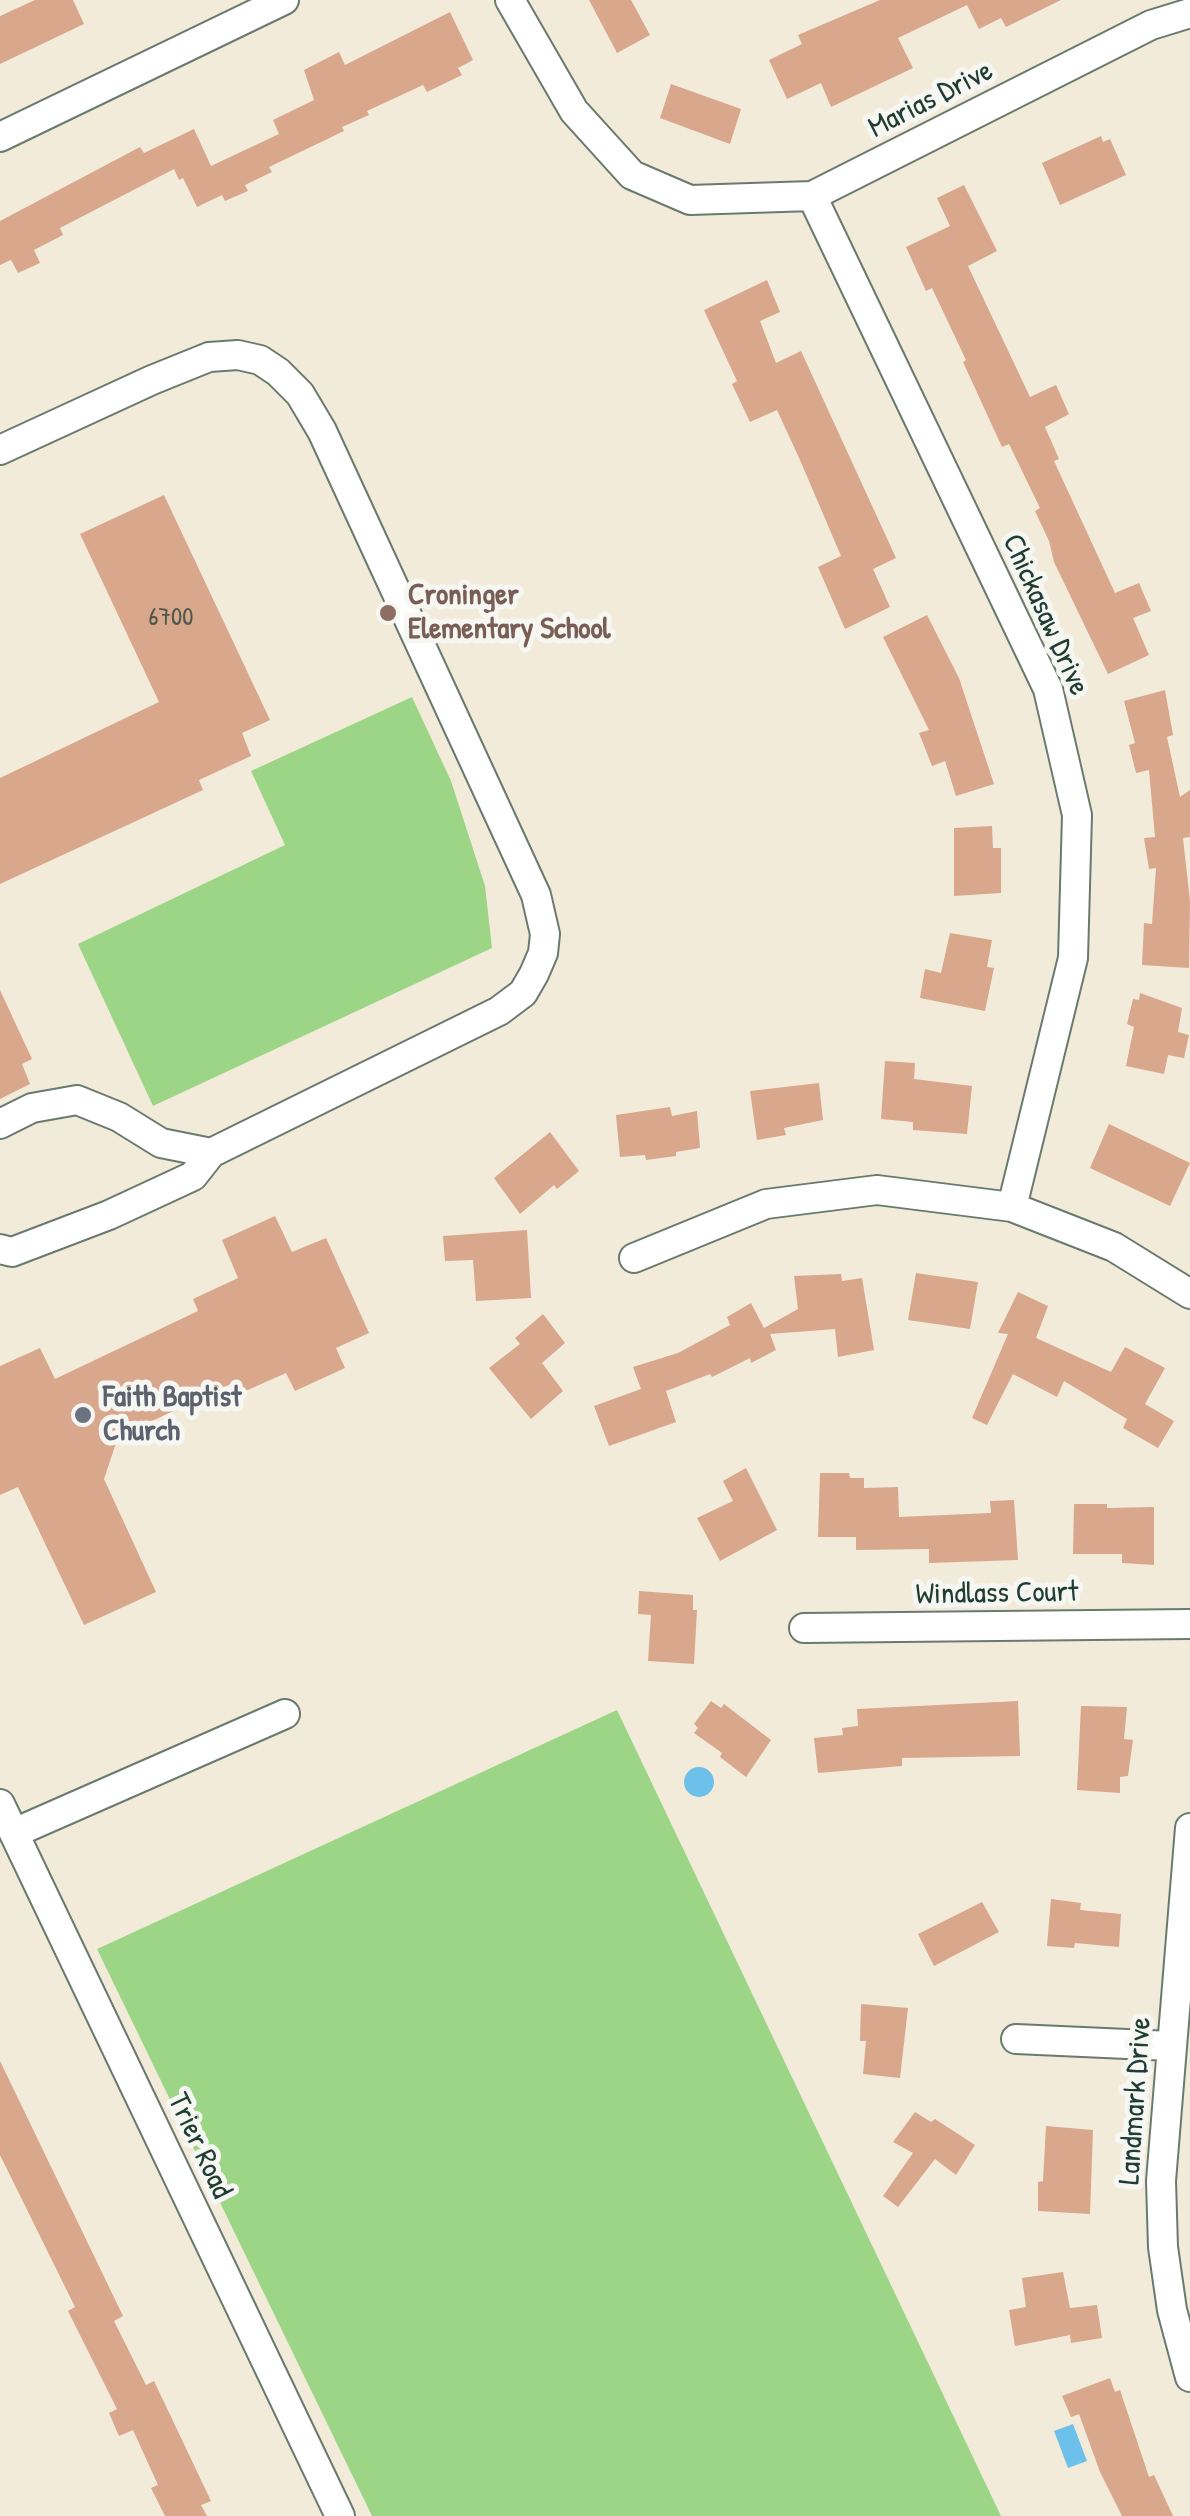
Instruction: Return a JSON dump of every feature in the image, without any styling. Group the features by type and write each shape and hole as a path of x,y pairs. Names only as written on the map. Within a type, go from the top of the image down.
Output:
{"street":[{"path":"0,137 284,0"},
{"name":"Marias Drive","path":"510,0 551,74 585,124 632,175 690,200 812,196 1152,24 1190,14"},
{"name":"Chickasaw Drive","path":"812,196 1048,689 1077,816 1074,958 1012,1207"},
{"path":"0,450 209,357 238,354 260,360 278,372 300,394 322,431 536,895 545,934 543,953 529,984 498,1011 211,1154 193,1176 108,1215 12,1252 0,1249"},
{"path":"0,434 118,378 138,386"},
{"path":"0,467 130,406 138,386"},
{"path":"0,1124 32,1108 76,1100 119,1117 161,1144 211,1154"},
{"path":"634,1258 766,1204 877,1190 1012,1207 1114,1247 1190,1294"},
{"name":"Windlass Court","path":"804,1628 1190,1624"},
{"path":"14,1834 285,1714"},
{"name":"Trier Road","path":"0,1804 340,2516"},
{"name":"Landmark Drive","path":"1190,1828 1161,2181 1163,2247 1172,2310 1190,2377"},
{"path":"1016,2039 1171,2046"}],"green space":[{"path":"412,697 451,781 485,886 492,948 153,1106 78,944 285,845 251,771"},
{"path":"617,1710 1001,2516 372,2516 97,1949"}],"water":[{"path":"699,1767 710,1771 714,1782 710,1793 699,1797 688,1793 684,1782 688,1771"},
{"path":"1073,2424 1087,2461 1068,2468 1054,2431"}],"building":[{"path":"35,0 73,0 84,24 0,64 0,16"},
{"path":"589,0 631,0 650,35 617,53"},
{"path":"880,0 1061,0 1006,27 1001,18 979,29 967,5 898,38 913,68 831,107 821,83 787,99 769,60 802,44 798,35"},
{"path":"450,12 473,60 458,68 462,75 427,92 423,85 367,111 369,115 342,127 344,131 269,167 272,172 245,185 248,191 225,201 222,195 197,207 183,178 179,180 174,169 60,228 63,235 34,250 40,263 18,273 11,260 0,265 0,221 140,147 144,153 194,129 211,166 279,134 273,120 314,100 304,70 339,52 345,65"},
{"path":"671,84 741,109 730,144 660,118"},
{"path":"1101,136 1103,142 1110,139 1126,175 1060,205 1042,163"},
{"path":"964,185 997,251 968,266 1030,397 1056,385 1069,414 1045,427 1059,459 1054,461 1115,593 1139,583 1151,611 1133,618 1149,655 1108,674 1054,562 1035,511 1040,508 1009,444 1002,447 932,288 926,291 906,247 950,226 937,198"},
{"path":"767,280 780,312 760,321 776,363 801,351 896,558 873,569 890,607 845,629 818,567 841,556 800,460 777,410 750,422 732,384 737,381 704,310"},
{"path":"164,495 270,720 242,733 251,756 199,780 203,790 0,884 0,778 159,702 80,534"},
{"path":"927,615 959,678 994,784 956,796 945,761 932,766 919,733 929,730 883,637"},
{"path":"1165,690 1173,735 1167,737 1180,797 1190,790 1190,837 1183,838 1190,901 1189,968 1142,965 1144,923 1152,924 1156,868 1149,869 1144,838 1155,837 1149,770 1136,773 1129,745 1135,743 1124,701"},
{"path":"992,826 993,848 1001,848 1001,893 954,896 954,828"},
{"path":"950,933 992,940 987,967 994,968 985,1011 920,998 925,969 941,973"},
{"path":"0,990 32,1059 22,1064 30,1084 0,1099"},
{"path":"1140,993 1182,1008 1178,1032 1189,1035 1184,1058 1168,1055 1164,1074 1126,1066 1134,1027 1127,1024 1133,999 1139,1000"},
{"path":"885,1061 915,1063 914,1079 972,1086 967,1134 913,1130 913,1122 881,1119"},
{"path":"819,1083 823,1120 784,1128 786,1135 757,1140 750,1091"},
{"path":"670,1107 672,1116 697,1111 700,1148 646,1160 645,1155 620,1157 616,1115"},
{"path":"1109,1124 1190,1163 1170,1206 1090,1168"},
{"path":"550,1132 579,1171 557,1189 554,1185 520,1214 494,1178"},
{"name":"Faith Baptist Church","path":"275,1216 292,1252 326,1238 369,1333 336,1348 345,1368 295,1391 286,1373 241,1393 235,1382 118,1437 104,1479 156,1592 84,1625 18,1487 0,1495 0,1366 40,1348 55,1379 198,1311 193,1299 238,1278 222,1240"},
{"path":"527,1230 531,1298 476,1301 473,1260 445,1261 443,1236"},
{"path":"916,1273 978,1282 970,1329 908,1320"},
{"path":"841,1274 842,1281 862,1278 874,1350 838,1357 835,1329 770,1334 776,1350 751,1363 750,1358 712,1377 710,1374 666,1391 676,1422 609,1446 594,1406 641,1389 633,1367 678,1353 730,1325 727,1317 751,1303 764,1328 798,1309 794,1276"},
{"path":"1018,1292 1048,1306 1036,1338 1111,1372 1125,1347 1165,1368 1145,1404 1174,1421 1158,1448 1123,1428 1127,1419 1064,1381 1057,1397 1013,1374 987,1425 972,1418 1008,1334 998,1333"},
{"path":"543,1314 565,1343 542,1363 563,1391 531,1419 489,1368 520,1344 515,1338"},
{"path":"746,1468 777,1530 720,1561 697,1518 733,1501 723,1481"},
{"path":"820,1473 849,1473 850,1478 864,1478 864,1488 898,1487 899,1517 991,1513 990,1501 1014,1500 1018,1560 929,1563 929,1549 856,1550 856,1537 818,1537"},
{"path":"1074,1504 1154,1507 1154,1565 1122,1563 1122,1554 1073,1554"},
{"path":"639,1591 693,1595 693,1610 697,1610 694,1664 648,1661 651,1615 638,1614"},
{"path":"711,1701 721,1708 724,1704 771,1740 746,1777 694,1733 698,1728 694,1724"},
{"path":"1018,1701 1020,1756 902,1758 902,1766 818,1773 814,1738 843,1735 842,1728 858,1726 857,1709"},
{"path":"1081,1706 1127,1707 1124,1739 1133,1740 1128,1776 1120,1777 1120,1793 1077,1790"},
{"path":"1051,1899 1081,1903 1080,1910 1121,1914 1119,1947 1075,1943 1074,1948 1047,1946"},
{"path":"982,1902 999,1932 934,1966 918,1934"},
{"path":"861,2004 908,2008 900,2078 863,2074 866,2041 860,2041"},
{"path":"0,2061 123,2316 114,2321 146,2385 154,2381 211,2501 201,2505 207,2516 165,2516 151,2488 158,2485 133,2430 119,2436 109,2413 117,2409 68,2311 75,2307 0,2155"},
{"path":"915,2112 931,2122 935,2119 975,2145 956,2175 935,2159 898,2207 883,2196 913,2153 893,2142"},
{"path":"1046,2126 1093,2130 1090,2214 1038,2211"},
{"path":"1063,2272 1070,2308 1097,2305 1102,2338 1071,2343 1070,2335 1015,2346 1009,2310 1026,2307 1022,2278"},
{"path":"1110,2378 1115,2392 1120,2390 1149,2477 1154,2475 1173,2516 1122,2516 1100,2472 1079,2414 1071,2417 1062,2396"}],"place":[{"name":"Croninger Elementary School","path":"388,613"},
{"name":"Faith Baptist Church","path":"83,1415"}]}
